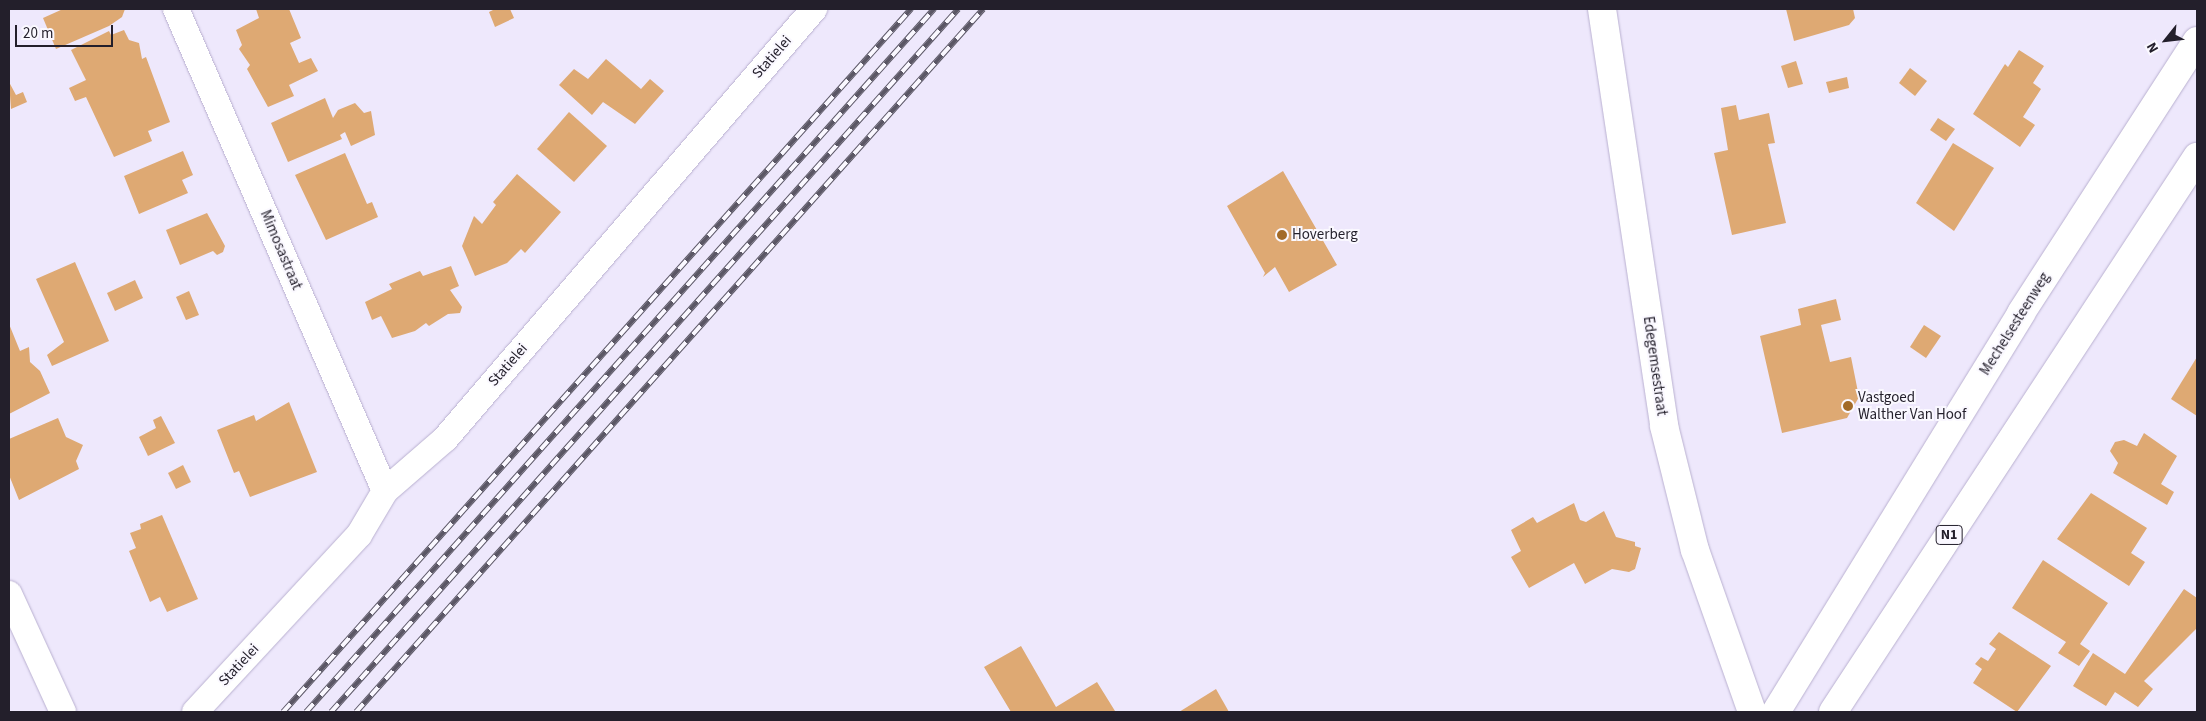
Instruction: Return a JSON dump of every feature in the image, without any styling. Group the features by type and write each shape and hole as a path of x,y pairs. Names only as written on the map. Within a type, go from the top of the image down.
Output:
{"main road":[{"name":"Edegemsestraat","path":"1602,9 1670,452 1695,550 1752,712"},
{"name":"Mechelsesteenweg","path":"1776,712 2021,313 2197,42"},
{"name":"N1","path":"1833,712 2197,157"}],"street":[{"name":"Mimosastraat","path":"176,9 385,491"},
{"name":"Statielei","path":"196,712 358,534 385,491 445,439 814,9"},
{"path":"9,594 63,712"}],"building":[{"path":"63,9 125,9 122,17 109,26 56,49 43,18"},
{"path":"256,9 289,9 301,38 290,43 299,63 311,58 318,71 289,85 294,96 268,107 247,69 250,65 239,49 242,45 236,30 259,18"},
{"path":"495,9 510,9 514,18 495,27 489,12"},
{"path":"1786,9 1853,9 1855,18 1849,25 1794,41"},
{"path":"124,30 129,40 139,43 142,59 146,57 170,122 148,131 152,141 114,157 86,97 75,101 69,88 86,80 71,50 109,31 111,35"},
{"path":"2019,50 2044,66 2033,83 2041,89 2023,117 2035,125 2020,147 1973,114 2005,64 2008,67"},
{"path":"606,59 641,89 650,79 664,91 635,124 603,102 592,115 559,85 574,69 588,79"},
{"path":"1796,61 1803,84 1788,88 1781,66"},
{"path":"1910,68 1927,81 1915,96 1899,83"},
{"path":"1847,77 1849,88 1829,93 1826,82"},
{"path":"9,82 16,95 23,92 27,102 11,109"},
{"path":"325,98 333,118 338,110 355,103 364,113 371,111 375,135 351,146 345,132 340,135 342,139 288,162 271,123"},
{"path":"1736,105 1739,120 1769,113 1775,143 1768,144 1786,223 1732,235 1714,153 1728,150 1721,108"},
{"path":"569,112 607,146 574,182 537,149"},
{"path":"1938,118 1955,129 1946,141 1930,130"},
{"path":"1953,143 1994,168 1954,231 1916,203"},
{"path":"183,151 193,175 182,180 188,193 139,214 124,176"},
{"path":"345,153 367,204 372,202 378,217 326,240 295,175"},
{"name":"Hoverberg","path":"1283,171 1337,265 1289,292 1275,267 1263,277 1265,273 1227,206"},
{"path":"517,174 561,212 525,253 521,249 507,263 475,276 462,246 474,216 482,224 496,205 493,202"},
{"path":"207,213 225,246 223,252 217,255 213,251 180,265 166,230"},
{"path":"75,262 109,341 52,366 47,355 64,342 36,279"},
{"path":"451,266 459,286 450,290 462,307 460,313 448,314 429,326 426,323 415,331 392,338 381,316 372,320 365,302 392,289 389,284 420,271 423,276"},
{"path":"135,280 143,298 115,311 107,293"},
{"path":"189,291 199,315 186,320 176,297"},
{"path":"1836,299 1841,320 1821,325 1830,362 1851,357 1859,397 1847,418 1782,433 1760,336 1801,325 1798,309"},
{"path":"9,324 20,351 29,347 30,362 40,371 50,393 9,414"},
{"path":"1924,325 1941,336 1926,358 1910,347"},
{"path":"2197,357 2197,416 2171,399"},
{"path":"289,402 317,472 250,497 239,471 234,473 217,430 254,415 256,421"},
{"path":"161,416 175,443 148,456 139,437 156,428 153,420"},
{"path":"58,418 66,437 83,445 76,461 79,469 19,500 9,475 9,439"},
{"path":"2144,433 2177,456 2161,484 2174,492 2167,505 2113,473 2118,463 2110,451 2115,442 2124,440 2137,446"},
{"path":"183,465 191,482 176,489 168,473"},
{"path":"2091,493 2147,528 2131,553 2145,562 2129,586 2057,539"},
{"path":"1574,503 1580,520 1586,522 1604,511 1616,537 1635,542 1635,546 1641,548 1635,569 1629,572 1612,569 1585,584 1574,563 1529,588 1511,557 1521,551 1511,530 1533,517 1537,523"},
{"path":"162,515 198,599 167,612 160,597 150,602 129,551 136,548 130,533 141,529 140,524"},
{"path":"2043,560 2108,603 2080,644 2090,651 2079,666 2058,653 2066,642 2012,608"},
{"path":"2184,589 2197,598 2197,628 2144,681 2153,689 2138,707 2115,692 2106,706 2073,686 2093,653 2125,674"},
{"path":"1999,632 2051,666 2017,712 1973,683 1982,669 1975,664 1981,657 1988,661 1996,649 1989,644"},
{"path":"1021,646 1056,707 1097,682 1115,711 1011,712 984,667"},
{"path":"1216,689 1229,712 1179,712"}],"railway":[{"path":"283,712 911,9"},
{"path":"306,712 934,9"},
{"path":"331,712 958,9"},
{"path":"356,712 983,9"}],"place":[{"name":"Hoverberg","path":"1282,235"},
{"name":"Vastgoed Walther Van Hoof","path":"1848,406"}]}
